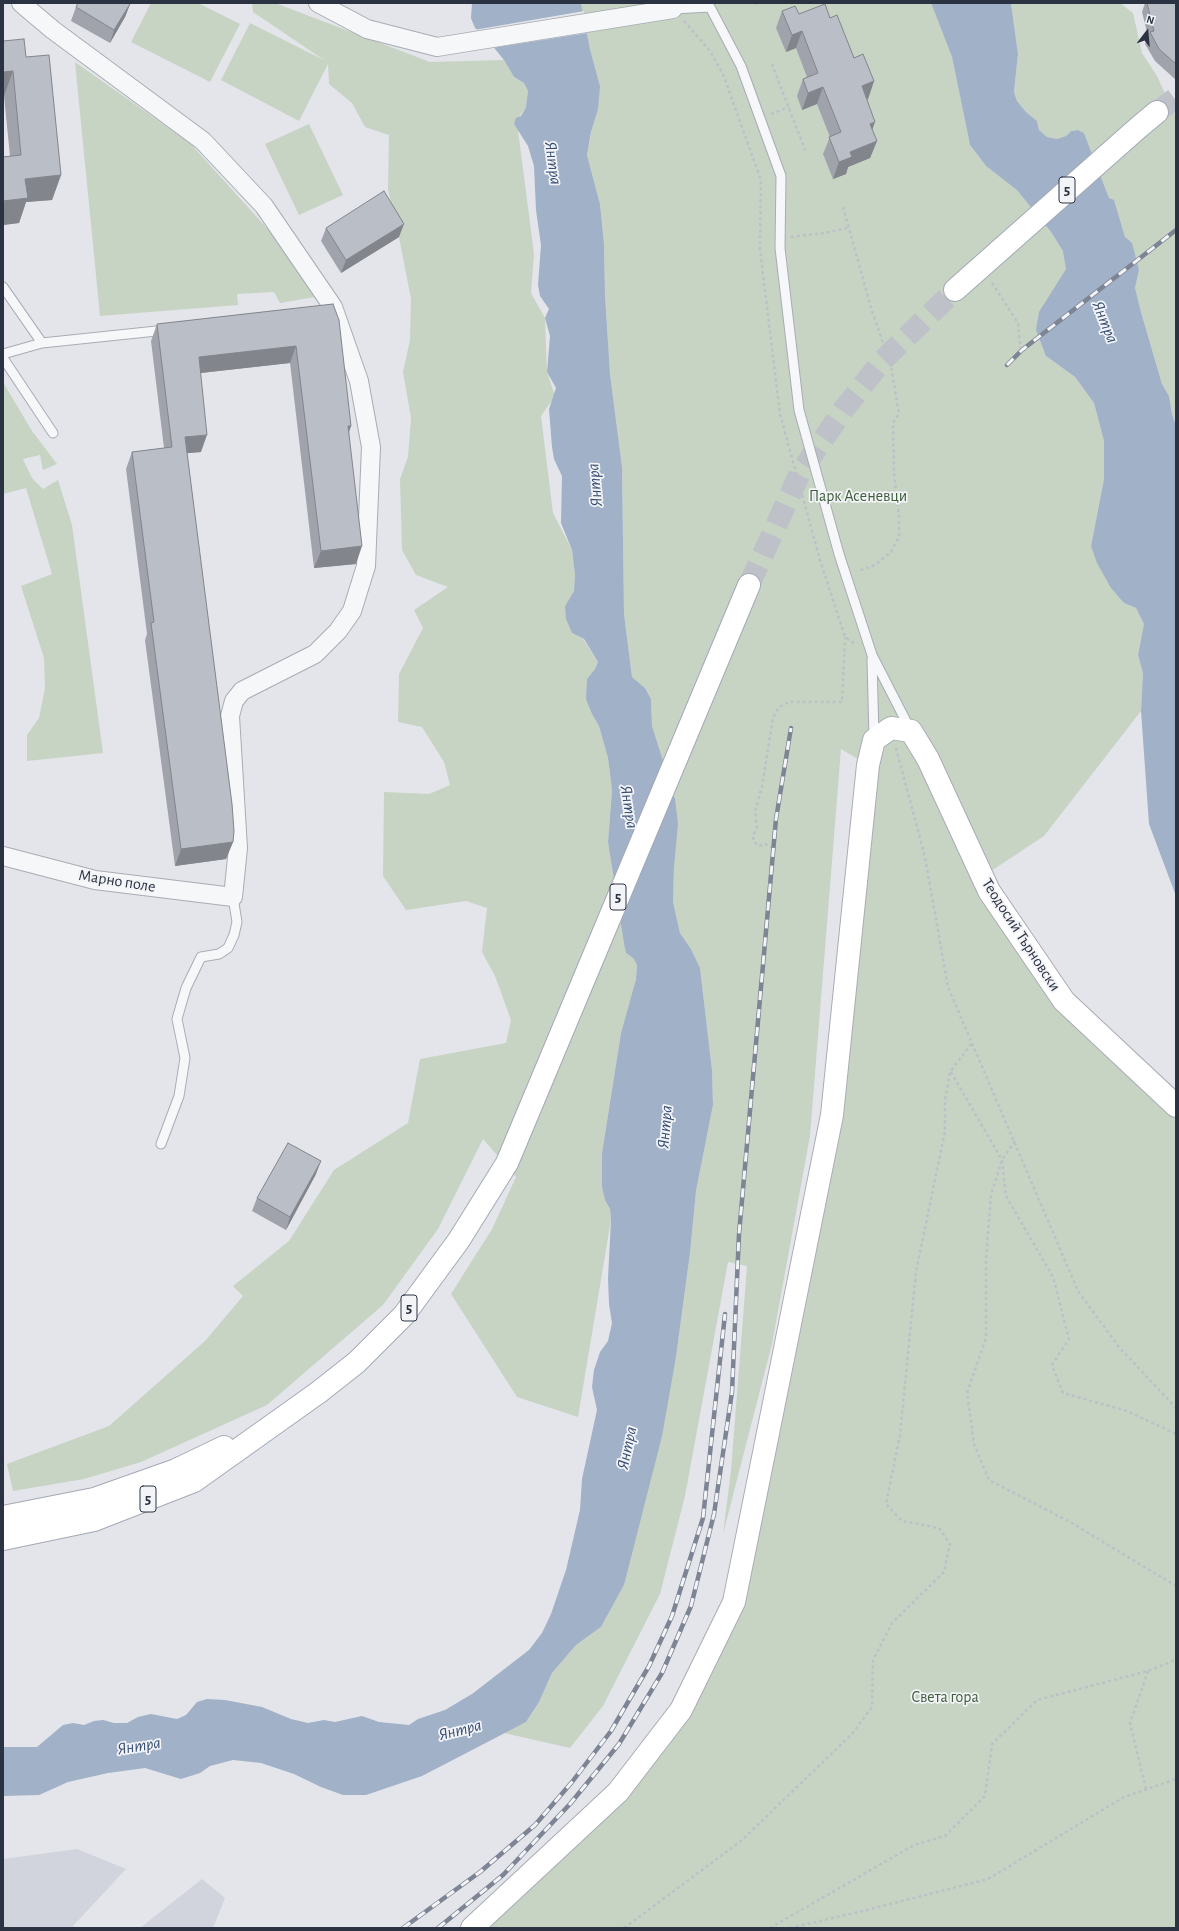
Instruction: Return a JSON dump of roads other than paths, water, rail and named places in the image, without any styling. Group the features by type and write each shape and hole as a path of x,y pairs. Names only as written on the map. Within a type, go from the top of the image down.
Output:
{"main road":[{"name":"5","path":"954,290 1157,112"},
{"name":"5","path":"3,1539 94,1520 194,1481 319,1392 357,1362 404,1315 459,1240 507,1163 749,585"},
{"name":"Теодосий Търновски","path":"892,733 928,759 989,891 1064,1001 1176,1106"},
{"path":"472,1928 618,1792 681,1710 734,1602 832,1115 868,765 892,733"},
{"name":"5","path":"3,1517 102,1496 176,1470 277,1421"}],"street":[{"path":"21,3 53,30 203,141 264,206 333,307 359,381 371,447 366,566 352,611 338,631 315,654 242,691 234,701 230,716 238,848 233,897"},
{"path":"318,3 367,29 437,47 673,9"},
{"name":"Марно поле","path":"3,856 95,880 233,897"}],"lane":[{"path":"673,9 710,7 741,66 781,176 780,239 799,410 846,576 872,655 892,733"},
{"path":"3,287 42,343"},
{"path":"3,354 42,343 174,329"},
{"path":"3,358 54,433"},
{"path":"872,655 892,733"},
{"path":"161,1144 179,1096 185,1058 177,1019 186,988 201,957 219,954 228,948 234,935 236,922 233,897"}],"water":[{"name":"Янтра","path":"472,3 581,3 590,49 600,86 598,109 591,132 587,155 600,204 604,244 605,295 610,374 622,467 624,614 632,677 645,688 651,699 652,726 675,799 678,824 674,866 673,902 680,933 691,949 700,968 712,1070 713,1105 696,1191 690,1253 676,1357 662,1436 624,1585 601,1627 576,1645 552,1673 539,1702 526,1722 422,1776 366,1795 343,1795 321,1787 294,1774 261,1763 233,1760 210,1766 200,1773 181,1779 145,1768 108,1773 68,1782 39,1795 3,1796 3,1747 37,1747 63,1725 73,1723 84,1725 94,1721 103,1720 114,1723 127,1723 138,1717 151,1714 177,1719 186,1715 197,1702 207,1699 225,1700 262,1707 291,1719 308,1723 324,1720 335,1722 362,1716 379,1722 409,1725 418,1719 445,1710 472,1694 529,1650 542,1633 551,1614 566,1570 580,1510 582,1479 597,1410 592,1387 594,1370 600,1352 608,1341 612,1323 609,1304 608,1278 611,1220 610,1209 605,1200 602,1187 602,1153 621,1033 636,979 637,965 633,958 626,953 608,842 612,790 608,758 599,726 586,699 587,679 595,669 598,662 584,639 572,633 566,619 565,606 574,591 575,575 572,550 561,523 562,476 554,459 552,447 549,409 556,388 547,372 550,336 545,318 549,309 540,296 538,285 541,245 536,210 534,166 528,146 514,124 516,118 521,116 526,107 528,91 524,83 514,77 504,60 483,34 475,28 471,18"},
{"name":"Янтра","path":"931,3 1011,3 1018,54 1014,92 1017,101 1026,112 1037,121 1039,130 1047,137 1057,139 1066,136 1071,131 1078,130 1084,133 1109,198 1114,200 1125,237 1132,243 1139,270 1135,288 1162,384 1169,396 1176,426 1176,896 1149,824 1141,711 1143,673 1138,655 1144,624 1136,608 1124,603 1111,588 1097,563 1091,546 1104,479 1104,441 1094,403 1075,377 1046,356 1036,330 1039,312 1066,269 1063,251 1051,232 1017,190 986,166 970,145 952,57"}],"tunnel":[{"path":"1157,112 1176,98"},
{"path":"749,585 800,473 844,409 882,361 955,290"}],"railway":[{"path":"1007,365 1022,350 1176,230"},
{"path":"438,1928 503,1875 570,1804 619,1744 662,1673 691,1606 714,1514 732,1392 739,1234 776,819 791,728"},
{"path":"403,1928 480,1872 535,1825 572,1782 611,1731 649,1666 672,1616 703,1518 725,1314"}],"park label":[{"name":"Парк Асеневци","path":"858,496"},
{"name":"Света гора","path":"945,1697"}]}
